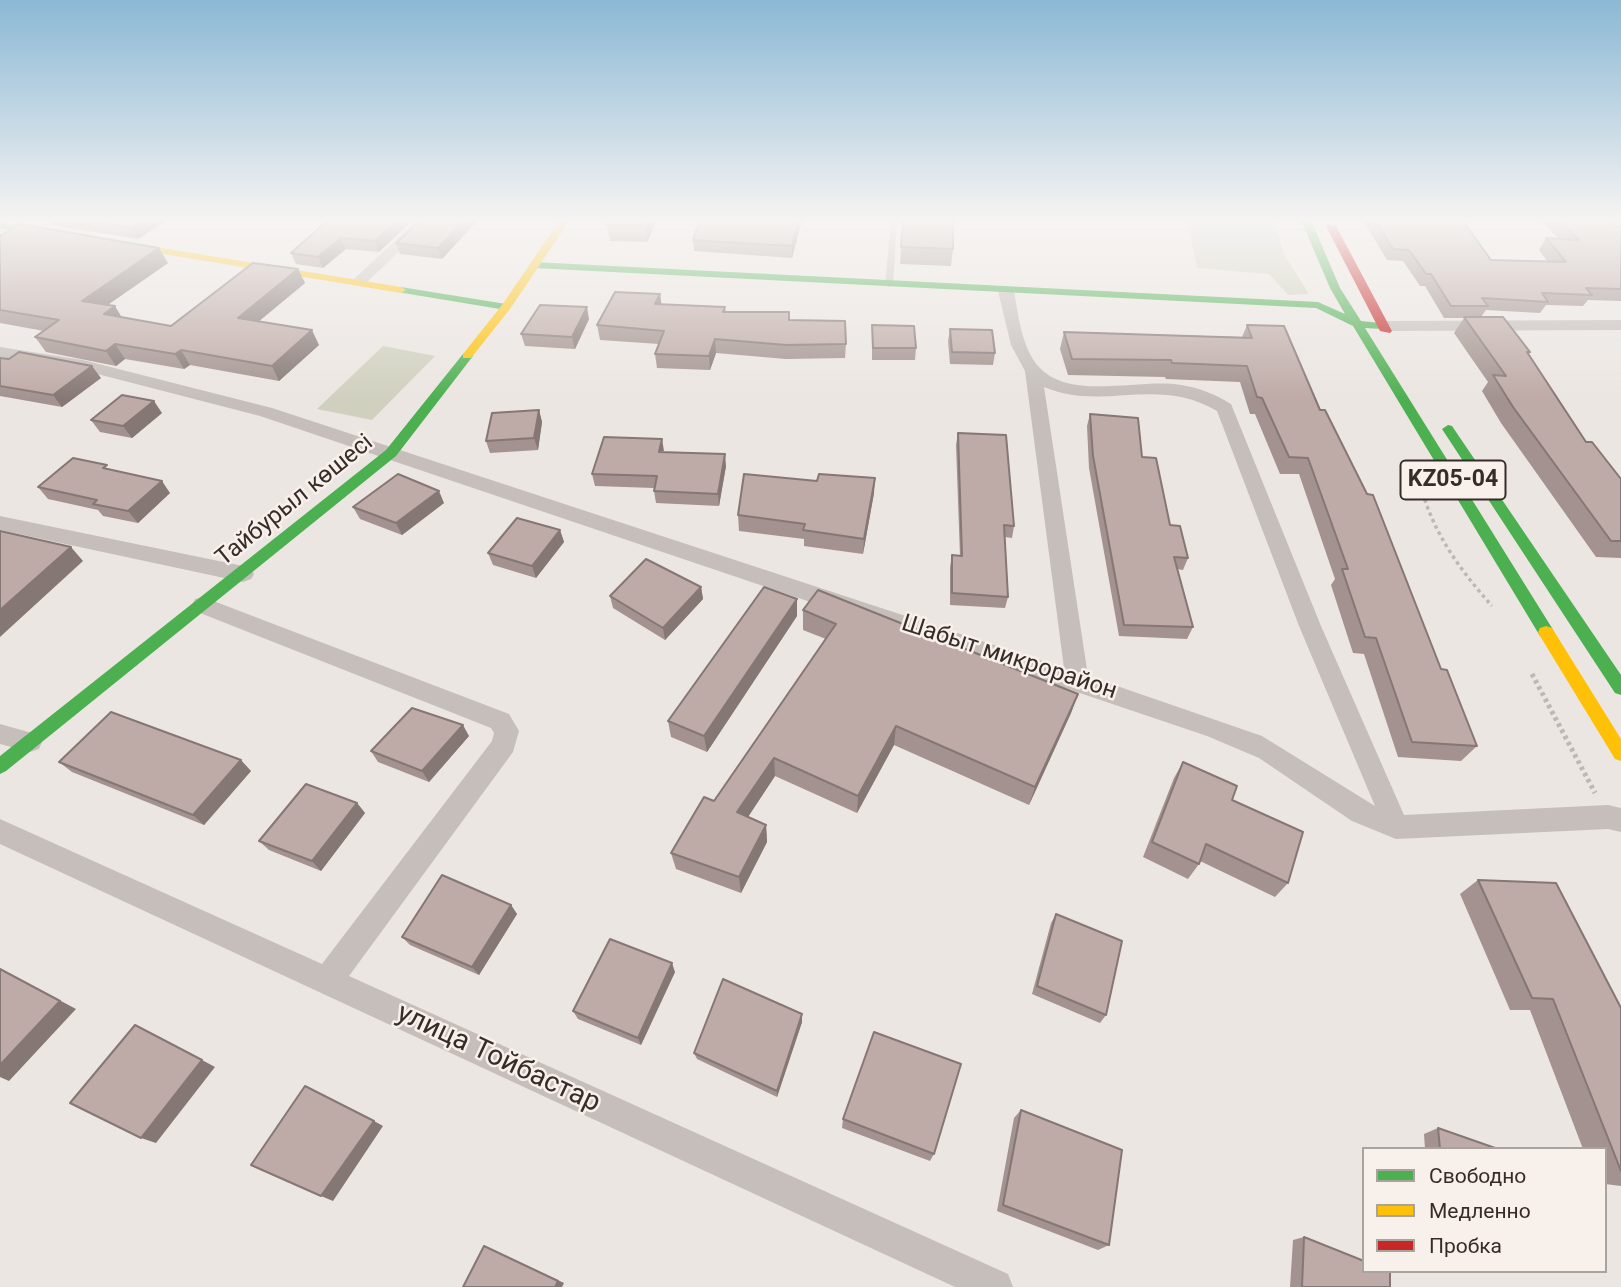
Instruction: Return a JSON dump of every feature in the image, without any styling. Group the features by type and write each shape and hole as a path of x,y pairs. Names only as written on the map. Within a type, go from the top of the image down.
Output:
{"street":[{"path":"347,280 506,307"},
{"name":"Тайбурыл көшесі","path":"0,766 391,453 506,307 524,280"},
{"path":"801,280 1318,305 1357,324 1383,326 1621,325"},
{"name":"KZ05-04","path":"1332,280 1617,741"},
{"path":"1359,280 1397,349"},
{"path":"1006,291 1012,320 1033,372 1077,681"},
{"name":"Шабыт микрорайон","path":"0,352 83,365 266,412 1077,681 1215,728 1260,748 1367,818 1395,827 1608,817 1621,820"},
{"path":"1033,372 1062,387 1193,391 1212,397 1225,408 1310,626 1373,769 1395,827"},
{"name":"KZ05-04","path":"1440,417 1621,688"},
{"path":"0,523 243,574"},
{"path":"203,605 499,721 507,731 504,745 327,981"},
{"path":"0,734 30,742"},
{"name":"улица Тойбастар","path":"0,831 996,1287"}],"lane":[{"path":"889,280 889,285"}],"green space":[{"path":"1274,280 1300,280 1309,294 1288,295"},
{"path":"383,346 435,356 372,420 317,409"}],"building":[{"path":"0,280 112,280 82,301 115,306 104,314 171,326 231,280 284,280 238,318 312,330 272,366 181,350 175,354 115,344 106,351 35,337 59,320 0,310"},
{"path":"1435,280 1621,280 1621,289 1586,288 1592,295 1542,293 1548,302 1482,298 1488,306 1451,306"},
{"path":"615,292 660,294 655,304 725,307 723,312 789,312 789,320 845,321 846,344 786,345 715,339 709,356 655,354 664,331 597,325"},
{"path":"540,305 587,307 572,337 521,334"},
{"path":"1464,317 1503,317 1530,352 1527,352 1586,442 1592,442 1621,479 1621,541 1611,541 1513,407 1493,375 1506,376"},
{"path":"872,325 914,326 916,348 873,348"},
{"path":"1247,325 1284,326 1320,410 1325,410 1367,494 1373,495 1441,669 1447,670 1477,746 1412,742 1376,638 1365,637 1342,569 1348,569 1308,458 1289,457 1262,398 1257,397 1247,366 1172,363 1171,360 1072,359 1064,332 1252,338"},
{"path":"950,329 992,330 995,353 952,352"},
{"path":"19,352 92,366 53,395 0,386 0,358 9,359"},
{"path":"122,395 154,401 123,426 91,420"},
{"path":"539,410 534,438 486,441 492,413"},
{"path":"1090,414 1138,418 1142,457 1156,458 1170,525 1180,526 1188,558 1174,557 1193,627 1124,625 1093,456"},
{"path":"958,433 1006,435 1014,526 1004,525 1008,597 952,593 952,555 962,556"},
{"path":"604,437 662,439 659,452 725,454 718,494 654,491 657,476 592,474"},
{"path":"73,458 107,465 103,468 162,481 128,511 93,504 97,500 38,487"},
{"path":"398,474 439,491 396,523 353,507"},
{"path":"744,474 817,481 819,474 875,478 864,539 803,530 805,524 738,515"},
{"path":"517,518 560,530 532,566 488,553"},
{"path":"0,531 71,547 0,610"},
{"path":"646,559 701,587 663,628 610,596"},
{"path":"764,587 797,599 704,736 668,721"},
{"path":"818,590 1078,694 1035,787 896,726 858,796 774,758 737,812 766,825 739,877 671,853 704,797 714,801 836,624 803,610"},
{"path":"412,708 463,725 422,771 371,751"},
{"path":"111,712 241,760 193,815 59,762"},
{"path":"1183,762 1237,786 1232,800 1303,832 1288,883 1206,844 1199,864 1152,842"},
{"path":"306,784 357,803 312,861 259,841"},
{"path":"442,875 511,905 472,967 402,937"},
{"path":"1478,880 1556,883 1621,1008 1621,1171 1553,999 1532,998"},
{"path":"1056,914 1122,941 1106,1015 1037,986"},
{"path":"610,939 672,963 638,1038 573,1011"},
{"path":"0,969 60,1001 0,1065"},
{"path":"723,979 802,1014 777,1091 694,1053"},
{"path":"135,1025 202,1060 141,1138 70,1103"},
{"path":"874,1032 961,1064 934,1154 843,1119"},
{"path":"305,1086 374,1121 321,1196 251,1165"},
{"path":"1021,1110 1122,1150 1109,1245 1003,1205"},
{"path":"1438,1128 1492,1147 1440,1147"},
{"path":"1304,1237 1362,1260 1362,1273 1390,1273 1390,1287 1302,1287"},
{"path":"484,1246 558,1281 555,1287 463,1287"}],"traffic: fast":[{"path":"829,280 1318,305 1357,324 1381,326"},
{"path":"1332,280 1546,632"},
{"path":"401,290 506,307"},
{"path":"0,766 391,453 467,356"},
{"path":"1448,429 1621,688"}],"traffic: slow":[{"path":"340,280 401,290"},
{"path":"467,356 524,280"},
{"path":"1546,632 1621,754"}],"traffic: jam":[{"path":"1359,280 1386,331"}]}
